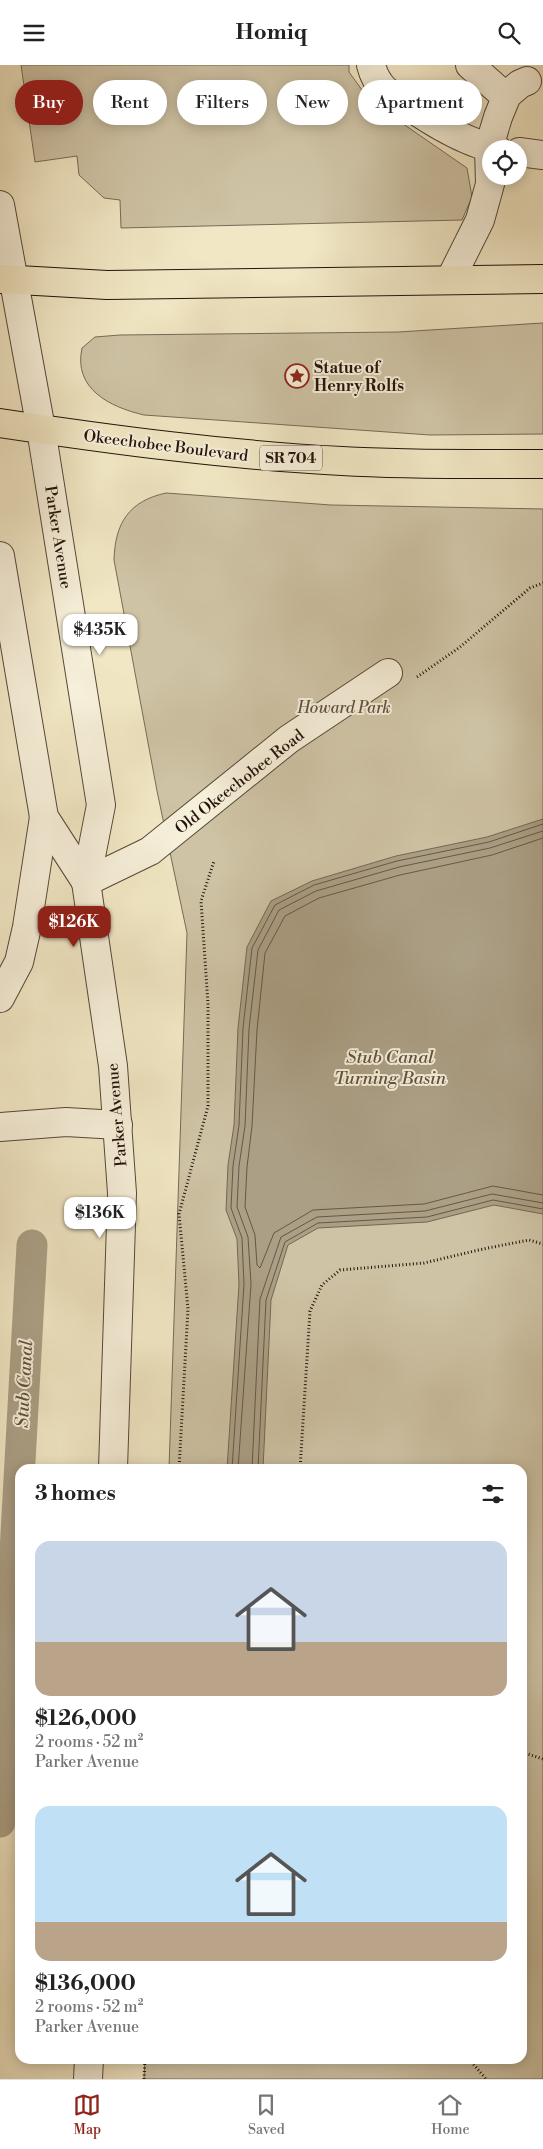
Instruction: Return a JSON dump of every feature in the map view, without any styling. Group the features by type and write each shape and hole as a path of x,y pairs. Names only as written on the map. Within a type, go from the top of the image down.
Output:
{"main road":[{"path":"4,283 107,285 543,279"},
{"name":"Okeechobee Boulevard","path":"0,423 150,445 276,457 424,465 543,464"}],"street":[{"path":"371,65 372,71 384,89 450,131 482,144"},
{"path":"470,65 517,89 496,140"},
{"path":"527,153 543,155"},
{"path":"450,281 480,220 490,185"},
{"name":"Parker Avenue","path":"0,205 4,283 41,429 101,805 86,882 113,1066 122,1193 113,1464"},
{"name":"Parker Avenue","path":"0,556 44,817 86,882"},
{"name":"Old Okeechobee Road","path":"86,882 150,851 289,739 401,677"},
{"path":"0,998 19,962 27,927 44,817"},
{"path":"0,1127 66,1122 118,1125"},
{"path":"88,2079 89,2064"}],"path":[{"path":"401,677 460,647 530,588 543,583"},
{"path":"179,1464 188,1309 179,1214 208,1106 208,1004 201,901 214,861"},
{"path":"300,1464 310,1311 322,1285 340,1270 424,1263 483,1249 529,1241 543,1244"},
{"path":"527,1754 543,1759"},
{"path":"144,2079 145,2064"},
{"path":"473,2064 486,2079"}],"green space":[{"path":"21,65 349,65 349,72 358,84 358,125 405,125 467,168 472,197 462,220 121,228 120,200 104,198 79,175 77,156 35,162 30,125 83,125 83,80 23,80"},
{"path":"543,323 543,434 430,435 144,415 119,407 97,394 83,375 81,362 82,348 95,337 120,335 398,332"},
{"name":"Howard Park","path":"166,493 331,505 543,509 543,2079 144,2079 145,2064 527,2064 527,1464 169,1464 187,933 157,791 114,560 117,535 126,516 142,502"}],"water":[{"name":"Stub Canal Turning Basin","path":"543,819 543,1214 494,1205 427,1222 318,1228 288,1245 271,1300 263,1464 227,1464 239,1284 237,1239 226,1210 228,1165 234,1125 238,1028 247,947 271,901 312,881 396,856 487,837"}],"waterway":[{"name":"Stub Canal","path":"20,1464 32,1245"},
{"name":"Stub Canal","path":"0,1822 15,1552"}],"place":[{"name":"Statue of Henry Rolfs","path":"297,376"}]}
